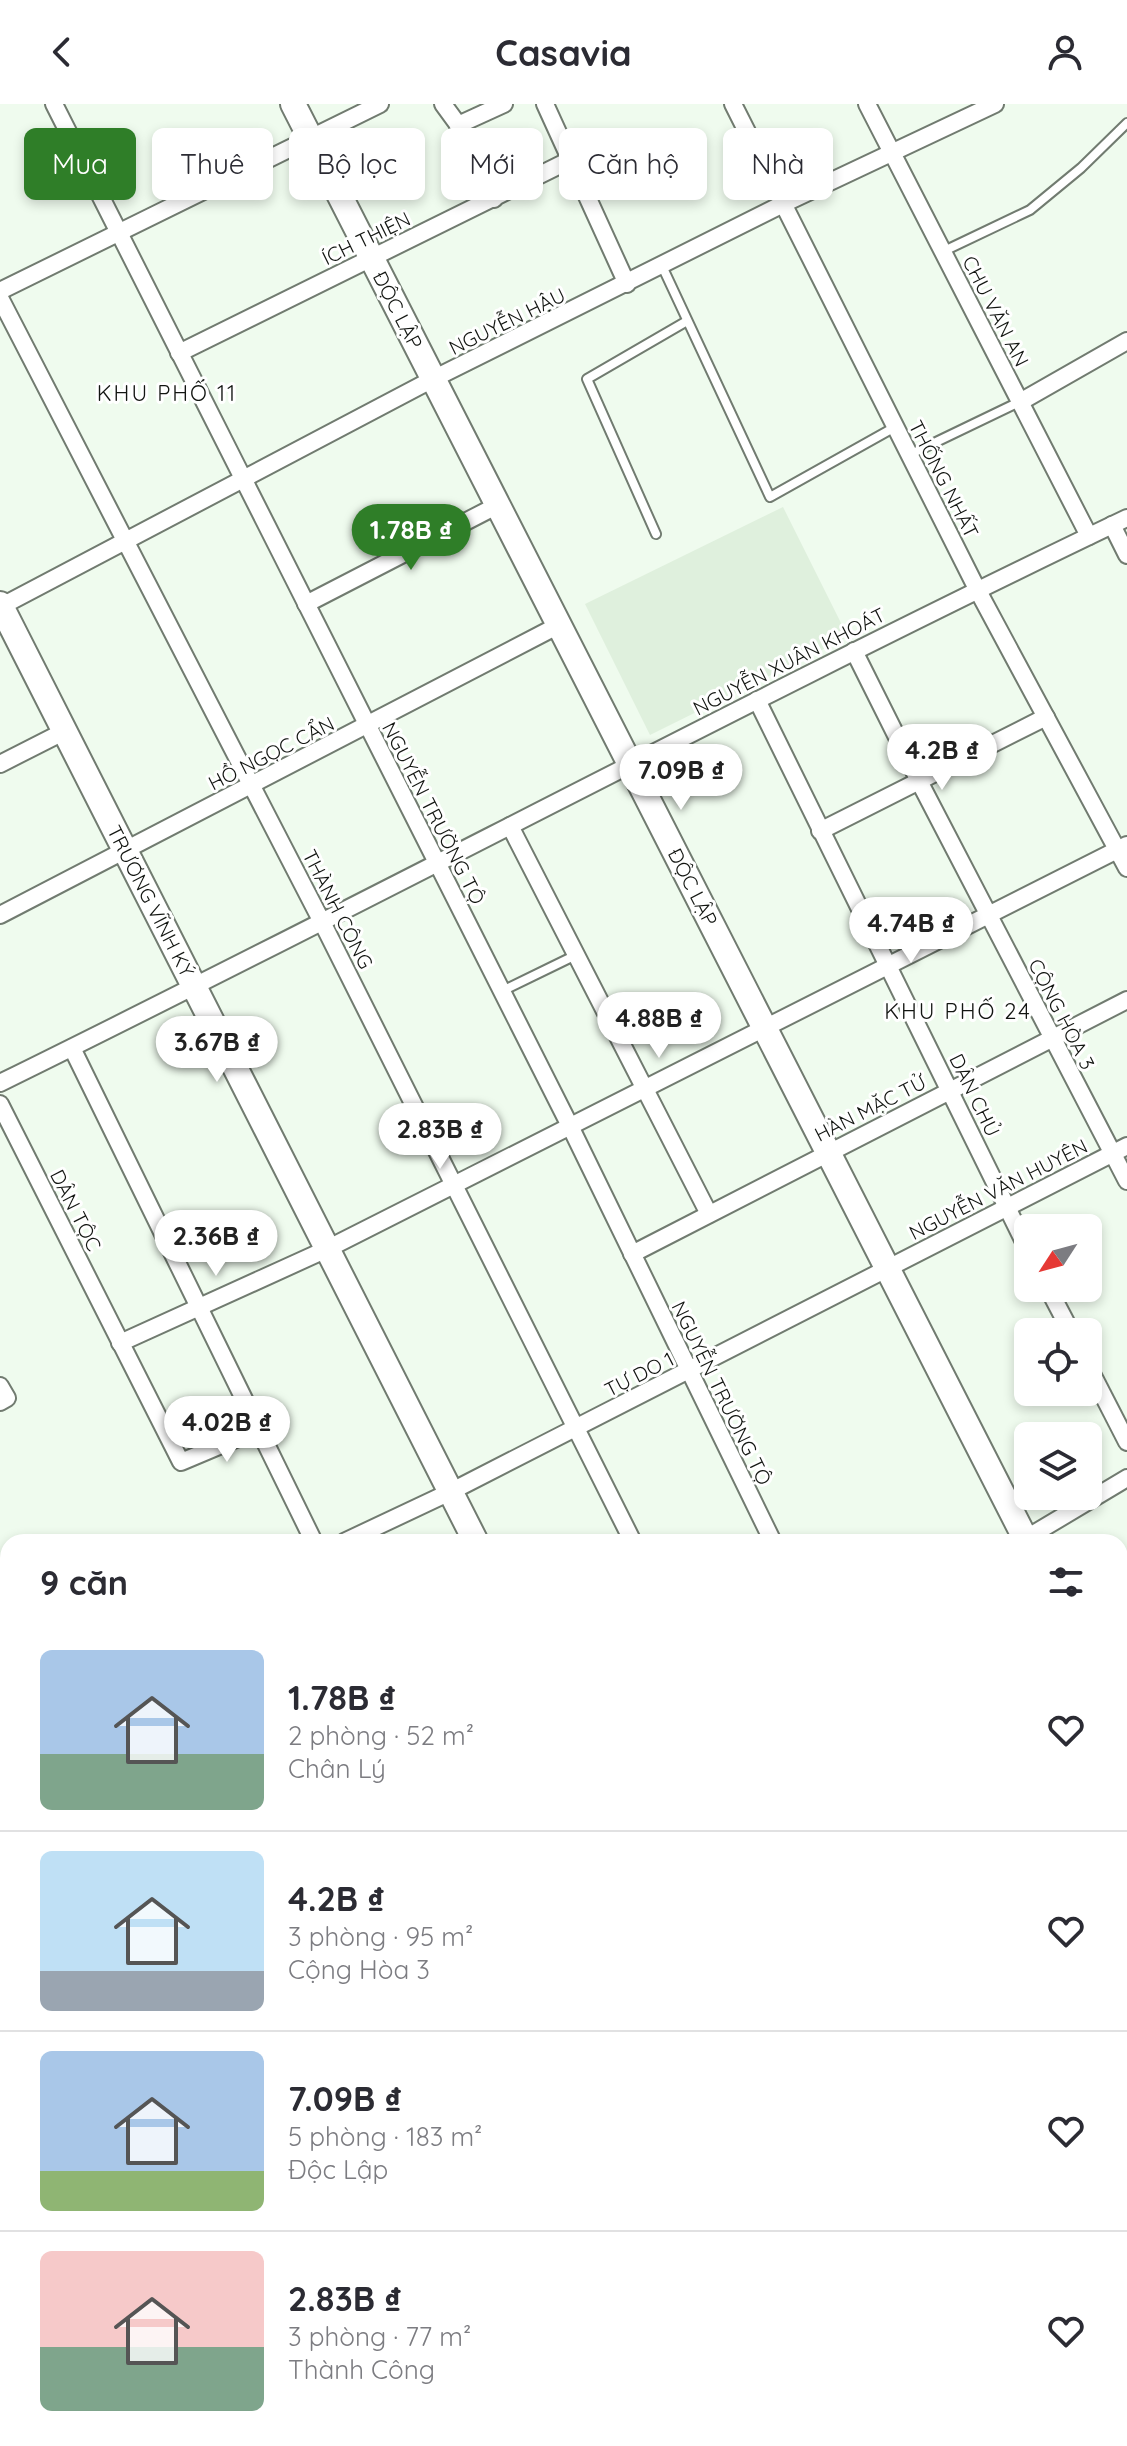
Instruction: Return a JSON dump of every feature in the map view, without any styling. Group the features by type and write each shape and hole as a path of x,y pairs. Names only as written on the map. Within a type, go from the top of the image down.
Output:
{"street":[{"name":"ĐỘC LẬP","path":"293,104 305,128"},
{"path":"328,128 380,104"},
{"path":"443,104 459,128"},
{"path":"458,125 504,104"},
{"path":"545,104 559,135"},
{"name":"THỐNG NHẤT","path":"733,104 977,589 1046,717 1122,847 1127,868"},
{"name":"CHU VĂN AN","path":"867,104 1089,536"},
{"name":"NGUYỄN HẬU","path":"0,606 433,379 783,204 995,104"},
{"name":"NGUYỄN TRƯỜNG TỘ","path":"60,106 118,231 571,1128 769,1534"},
{"path":"0,291 289,147"},
{"name":"ĐỘC LẬP","path":"342,200 1021,1534"},
{"name":"ÍCH THIỆN","path":"179,353 492,200"},
{"path":"588,200 627,284"},
{"name":"THÀNH CÔNG","path":"0,298 322,922 629,1534"},
{"path":"1020,402 1127,341"},
{"path":"306,604 498,505"},
{"path":"1119,521 1127,555"},
{"name":"NGUYỄN XUÂN KHOÁT","path":"0,1083 977,589 1119,521"},
{"name":"TRƯƠNG VĨNH KÝ","path":"0,606 472,1534"},
{"name":"HỒ NGỌC CẨN","path":"0,915 559,625"},
{"name":"CỘNG HÒA 3","path":"854,651 1052,1038 1120,1149 1127,1181"},
{"name":"DÂN CHỦ","path":"757,700 1014,1223"},
{"path":"820,831 1046,717"},
{"path":"0,764 65,731"},
{"path":"510,826 709,1214"},
{"path":"120,1343 327,1249 455,1186 1122,847"},
{"name":"HÀN MẶC TỬ","path":"632,1254 1127,1000"},
{"path":"72,1048 310,1534"},
{"name":"DÂN TỘC","path":"0,1104 181,1462 259,1429"},
{"name":"NGUYỄN VĂN HUYÊN","path":"888,1269 1120,1149"},
{"name":"TỰ DO 1","path":"361,1534 450,1492 888,1269"},
{"path":"0,1386 7,1398 0,1402"},
{"path":"1102,1393 1127,1442"},
{"path":"1036,1534 1127,1478"}],"lane":[{"path":"943,252 1030,210 1081,168 1127,123"},
{"path":"662,266 770,497 895,427"},
{"path":"656,534 587,379 687,321"},
{"path":"909,455 1020,402"},
{"path":"502,991 576,955"}],"shaded area":[{"path":"783,507 848,637 650,735 585,604"}],"district":[{"name":"KHU PHỐ 11","path":"167,393"},
{"name":"KHU PHỐ 24","path":"958,1011"}]}
